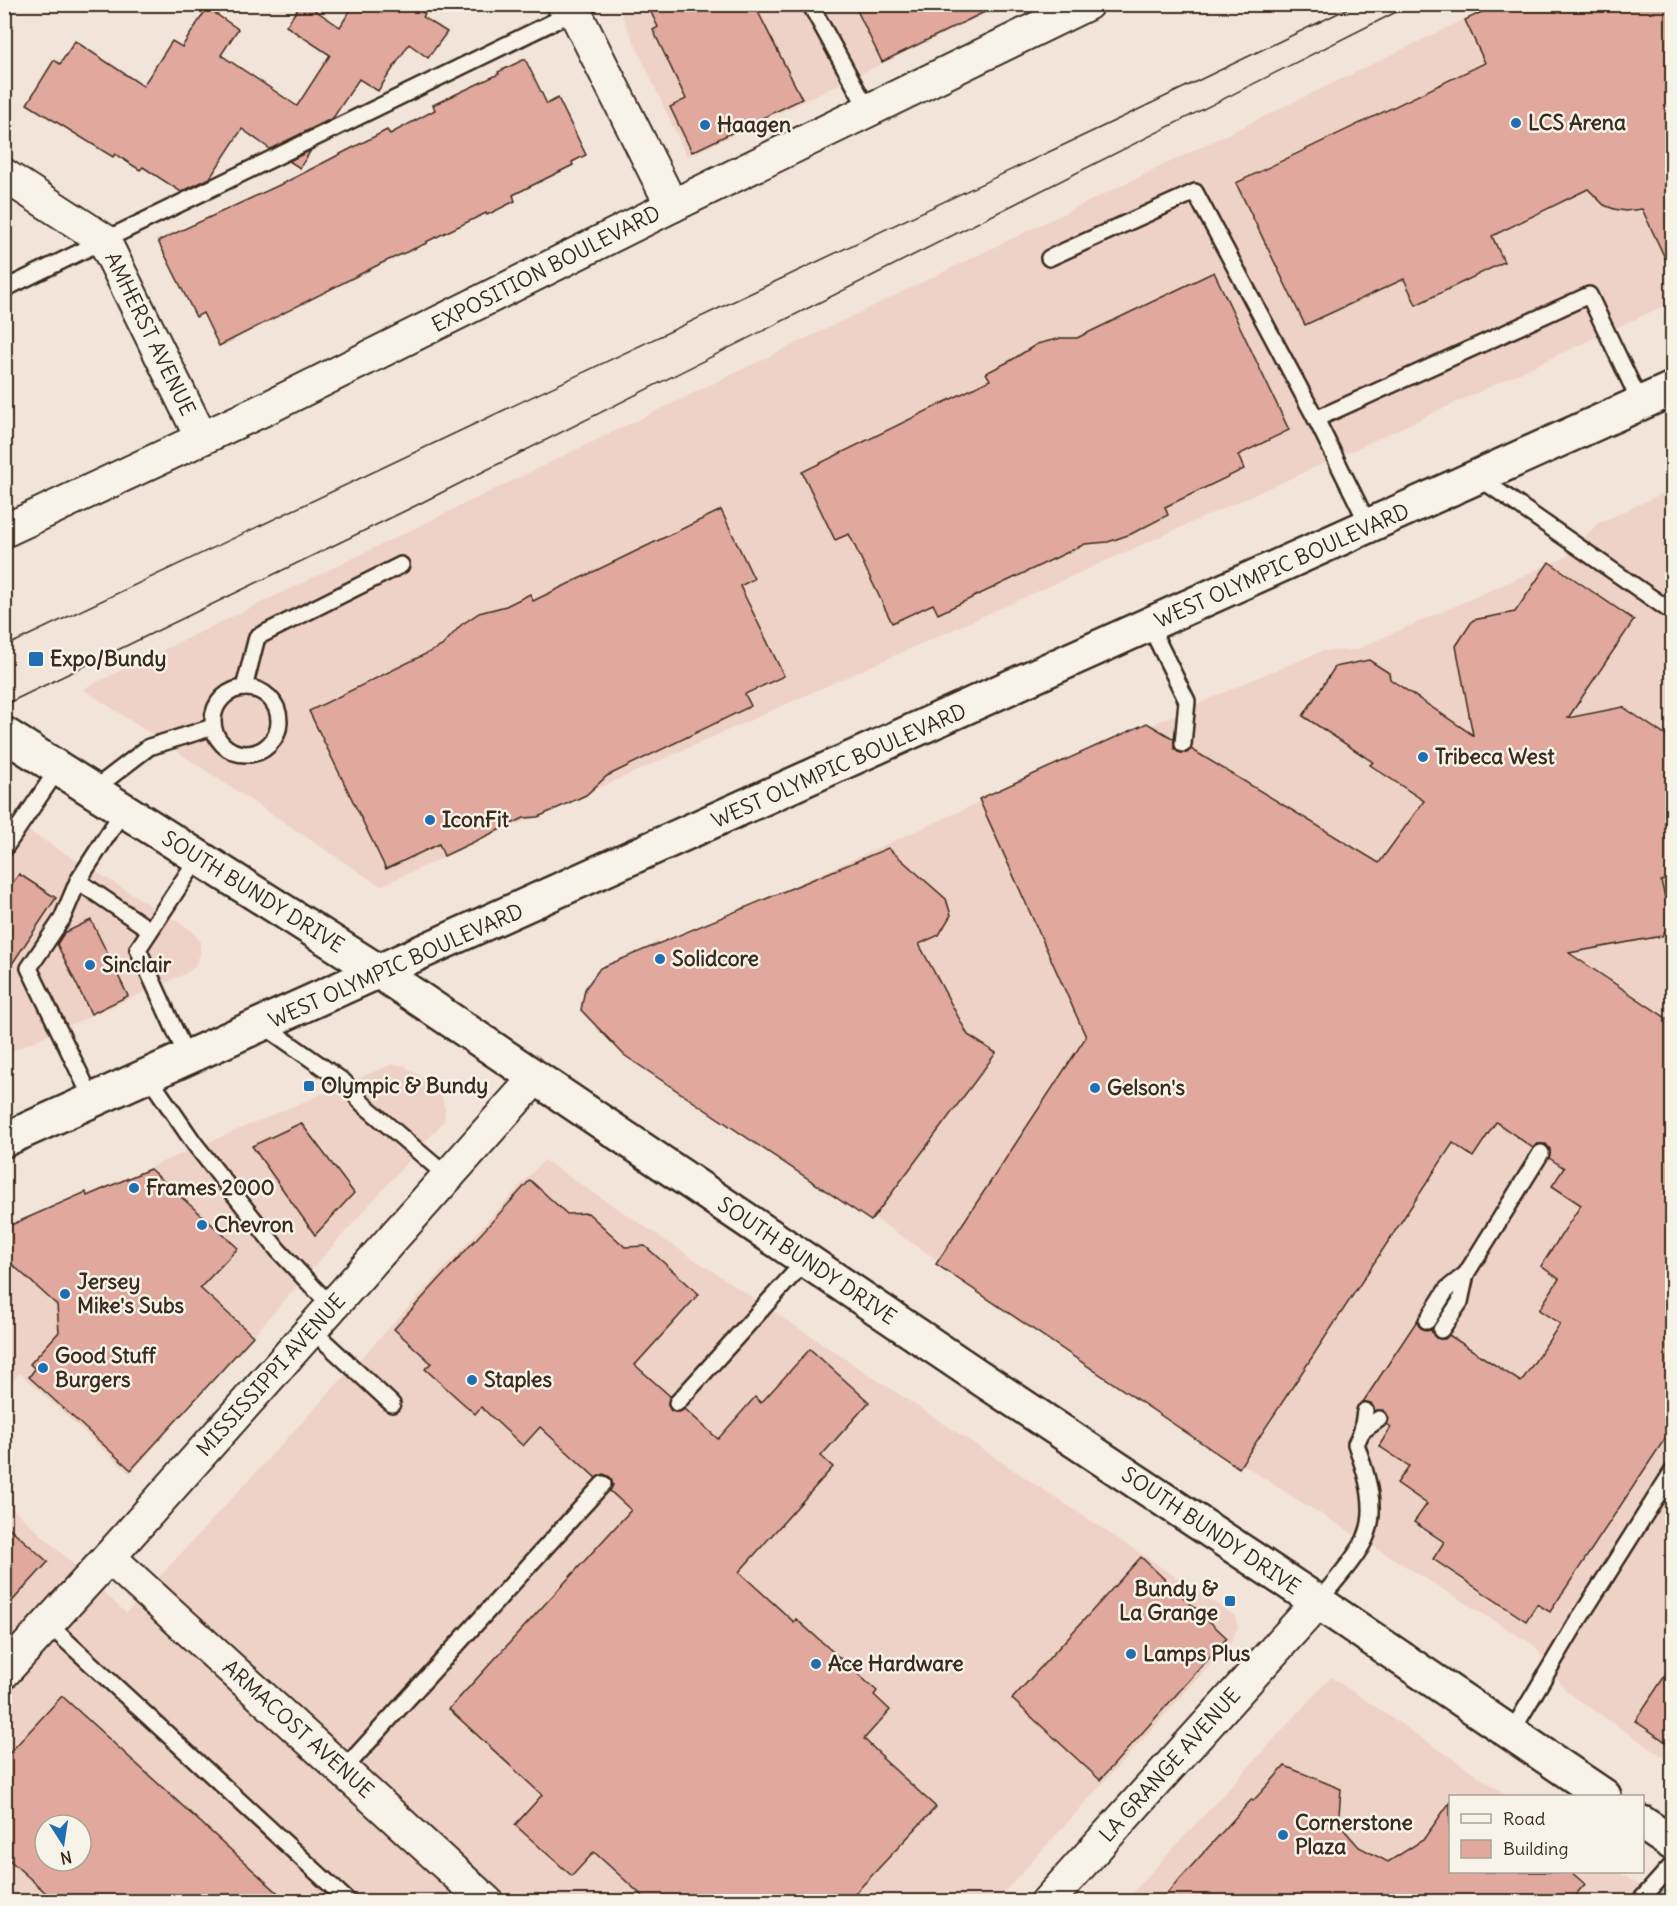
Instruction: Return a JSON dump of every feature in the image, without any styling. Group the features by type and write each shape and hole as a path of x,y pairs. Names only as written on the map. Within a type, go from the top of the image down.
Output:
{"main road":[{"name":"WEST OLYMPIC BOULEVARD","path":"4,1140 381,973 1672,389"},
{"name":"SOUTH BUNDY DRIVE","path":"4,734 381,973 1318,1602 1601,1795"},
{"path":"1644,1824 1672,1843"}],"street":[{"name":"EXPOSITION BOULEVARD","path":"4,531 267,408 672,206 1087,4"},
{"path":"576,7 672,206"},
{"name":"AMHERST AVENUE","path":"4,175 104,240 201,437"},
{"name":"MISSISSIPPI AVENUE","path":"4,1672 536,1077"},
{"name":"ARMACOST AVENUE","path":"109,1557 487,1902"},
{"name":"LA GRANGE AVENUE","path":"1058,1898 1318,1602"}],"lane":[{"path":"810,4 868,110"},
{"path":"4,289 576,7"},
{"path":"1049,258 1196,192 1316,419 1369,526"},
{"path":"1316,419 1589,295 1641,404"},
{"path":"1478,477 1672,612"},
{"path":"244,688 257,637 401,565"},
{"path":"1150,626 1186,701 1183,744"},
{"path":"244,688 265,694 278,713 279,723 271,742 253,753 232,751 223,745 213,727 213,716 217,705 233,690 244,688"},
{"path":"93,790 149,747 213,727"},
{"path":"4,849 58,769"},
{"path":"93,1101 29,968 62,919 78,881 123,811"},
{"path":"188,1059 138,949 198,858"},
{"path":"78,881 150,930"},
{"path":"263,1025 344,1082 363,1104 448,1177"},
{"path":"148,1076 194,1143 271,1241 322,1319 392,1404"},
{"path":"1441,1330 1460,1302 1466,1274 1541,1153"},
{"path":"677,1402 806,1260"},
{"path":"1427,1321 1447,1289 1466,1274"},
{"path":"1318,1602 1366,1538 1371,1510 1367,1476 1356,1444 1362,1431 1365,1411"},
{"path":"1362,1431 1379,1419"},
{"path":"1511,1733 1574,1627 1672,1472"},
{"path":"343,1770 603,1484"},
{"path":"48,1624 349,1902"},
{"path":"1639,1902 1672,1865"}],"shaded area":[{"path":"617,5 1004,5 687,157"},
{"path":"1494,5 1672,5 1672,302 1356,449 380,886 83,689"},
{"path":"1672,489 1672,1763 1567,1692 1535,1646 1277,1487 620,1048 602,972 1254,679 1322,651 1355,650 1566,557 1597,524"},
{"path":"4,816 191,930 200,941 200,955 194,968 183,975 5,1054"},
{"path":"392,1064 405,1066 440,1091 445,1109 444,1121 130,1474 20,1373 5,1389 4,1232 94,1191"},
{"path":"544,1160 1235,1616 1238,1627 1231,1642 996,1901 5,1901 4,1500 126,1613"},
{"path":"1331,1677 1507,1795 1449,1795 1449,1873 1621,1873 1664,1901 1124,1902"}],"building":[{"path":"301,4 306,4 340,27 354,4 410,4 425,14 423,17 447,32 428,58 409,44 378,91 359,79 333,118 270,149 242,129 210,178 181,192 143,167 140,170 115,154 113,157 27,104 54,60 60,64 75,41 143,86 172,41 182,47 207,8 238,29 221,55 297,106 330,55 286,26"},
{"path":"647,4 754,4 802,99 692,152 670,107 686,99 653,30 658,27"},
{"path":"854,4 1001,4 882,62"},
{"name":"LCS Arena","path":"1498,4 1672,4 1672,273 1642,209 1625,211 1614,209 1604,205 1588,189 1492,236 1504,262 1416,305 1404,279 1305,325 1236,183 1485,63 1465,20"},
{"path":"525,59 547,104 558,98 586,155 572,162 573,165 513,195 515,201 382,263 219,346 203,313 196,317 158,241 286,182 387,130 390,134 435,110 433,105"},
{"path":"311,150 300,168 289,161"},
{"path":"1214,272 1289,430 1238,455 1244,469 1165,507 1168,515 1131,534 1108,542 1085,544 938,614 933,604 892,623 849,534 835,540 802,472 990,380 986,373 1037,344 1061,338 1077,338"},
{"path":"721,510 754,579 740,586 784,676 745,694 751,706 607,776 586,795 538,817 524,818 444,856 439,844 386,869 309,711 442,646 461,625 479,613 506,606 530,594 533,601"},
{"path":"1549,562 1634,620 1568,718 1623,707 1672,740 1672,878 1661,881 1671,922 1662,936 1569,953 1672,1022 1672,1428 1550,1612 1537,1604 1526,1621 1433,1559 1444,1542 1414,1522 1427,1504 1397,1483 1409,1466 1379,1446 1391,1427 1387,1424 1389,1419 1387,1414 1383,1410 1375,1411 1371,1403 1363,1402 1418,1319 1419,1326 1426,1331 1431,1330 1436,1338 1445,1339 1449,1335 1521,1382 1560,1324 1539,1310 1559,1279 1541,1266 1581,1205 1552,1186 1564,1168 1549,1158 1550,1149 1546,1144 1537,1144 1533,1148 1496,1122 1473,1157 1453,1143 1239,1468 936,1264 1086,1037 979,799 1147,723 1174,739 1174,748 1178,752 1187,753 1191,749 1379,863 1424,801 1370,765 1373,762 1303,716 1335,667 1369,660 1389,673 1390,679 1473,735 1456,646 1473,620 1515,612"},
{"path":"888,848 946,899 951,915 939,935 919,944 968,1035 996,1053 871,1221 624,1055 581,1010 585,989 600,968"},
{"path":"19,874 56,898 4,976 4,895"},
{"name":"Sinclair","path":"91,920 128,996 91,1014 57,944 64,933"},
{"name":"Chevron","path":"301,1123 354,1193 315,1235 252,1146"},
{"path":"150,1169 238,1248 200,1288 253,1336 131,1470 29,1377 35,1369 30,1364 59,1332 57,1305 4,1257 4,1228 86,1192 87,1196"},
{"path":"530,1180 567,1214 588,1213 625,1247 645,1246 699,1294 635,1365 670,1396 668,1405 671,1411 679,1412 685,1409 718,1439 755,1397 761,1403 810,1349 869,1402 821,1456 833,1467 739,1572 794,1622 796,1619 877,1691 874,1695 890,1710 864,1739 936,1807 847,1902 649,1902 594,1852 572,1876 515,1825 542,1795 449,1709 631,1510 610,1491 613,1485 610,1477 604,1474 596,1478 540,1427 523,1446 481,1407 475,1414 425,1369 431,1363 394,1329"},
{"path":"4,1523 48,1562 4,1610"},
{"path":"1141,1557 1227,1638 1100,1780 1012,1699"},
{"path":"1672,1665 1672,1746 1635,1721"},
{"path":"62,1696 288,1902 56,1902 4,1855 4,1759"},
{"name":"Cornerstone Plaza","path":"1285,1766 1341,1789 1339,1815 1345,1831 1359,1847 1388,1862 1423,1840 1449,1803 1449,1873 1572,1873 1585,1884 1569,1902 1159,1902 1252,1799 1253,1801"}],"tram line":[{"path":"4,647 1357,4"},
{"path":"4,705 411,508 1412,4"}],"place":[{"name":"LCS Arena","path":"1516,123"},
{"name":"Haagen","path":"705,125"},
{"name":"Expo/Bundy","path":"36,659"},
{"name":"Tribeca West","path":"1423,757"},
{"name":"IconFit","path":"430,820"},
{"name":"Solidcore","path":"660,959"},
{"name":"Sinclair","path":"90,965"},
{"name":"Olympic & Bundy","path":"309,1086"},
{"name":"Gelson's","path":"1095,1088"},
{"name":"Frames 2000","path":"134,1188"},
{"name":"Chevron","path":"202,1225"},
{"name":"Jersey Mike's Subs","path":"65,1294"},
{"name":"Good Stuff Burgers","path":"43,1368"},
{"name":"Staples","path":"472,1380"},
{"name":"Bundy & La Grange","path":"1230,1601"},
{"name":"Lamps Plus","path":"1131,1654"},
{"name":"Ace Hardware","path":"816,1664"},
{"name":"Cornerstone Plaza","path":"1283,1835"}]}
